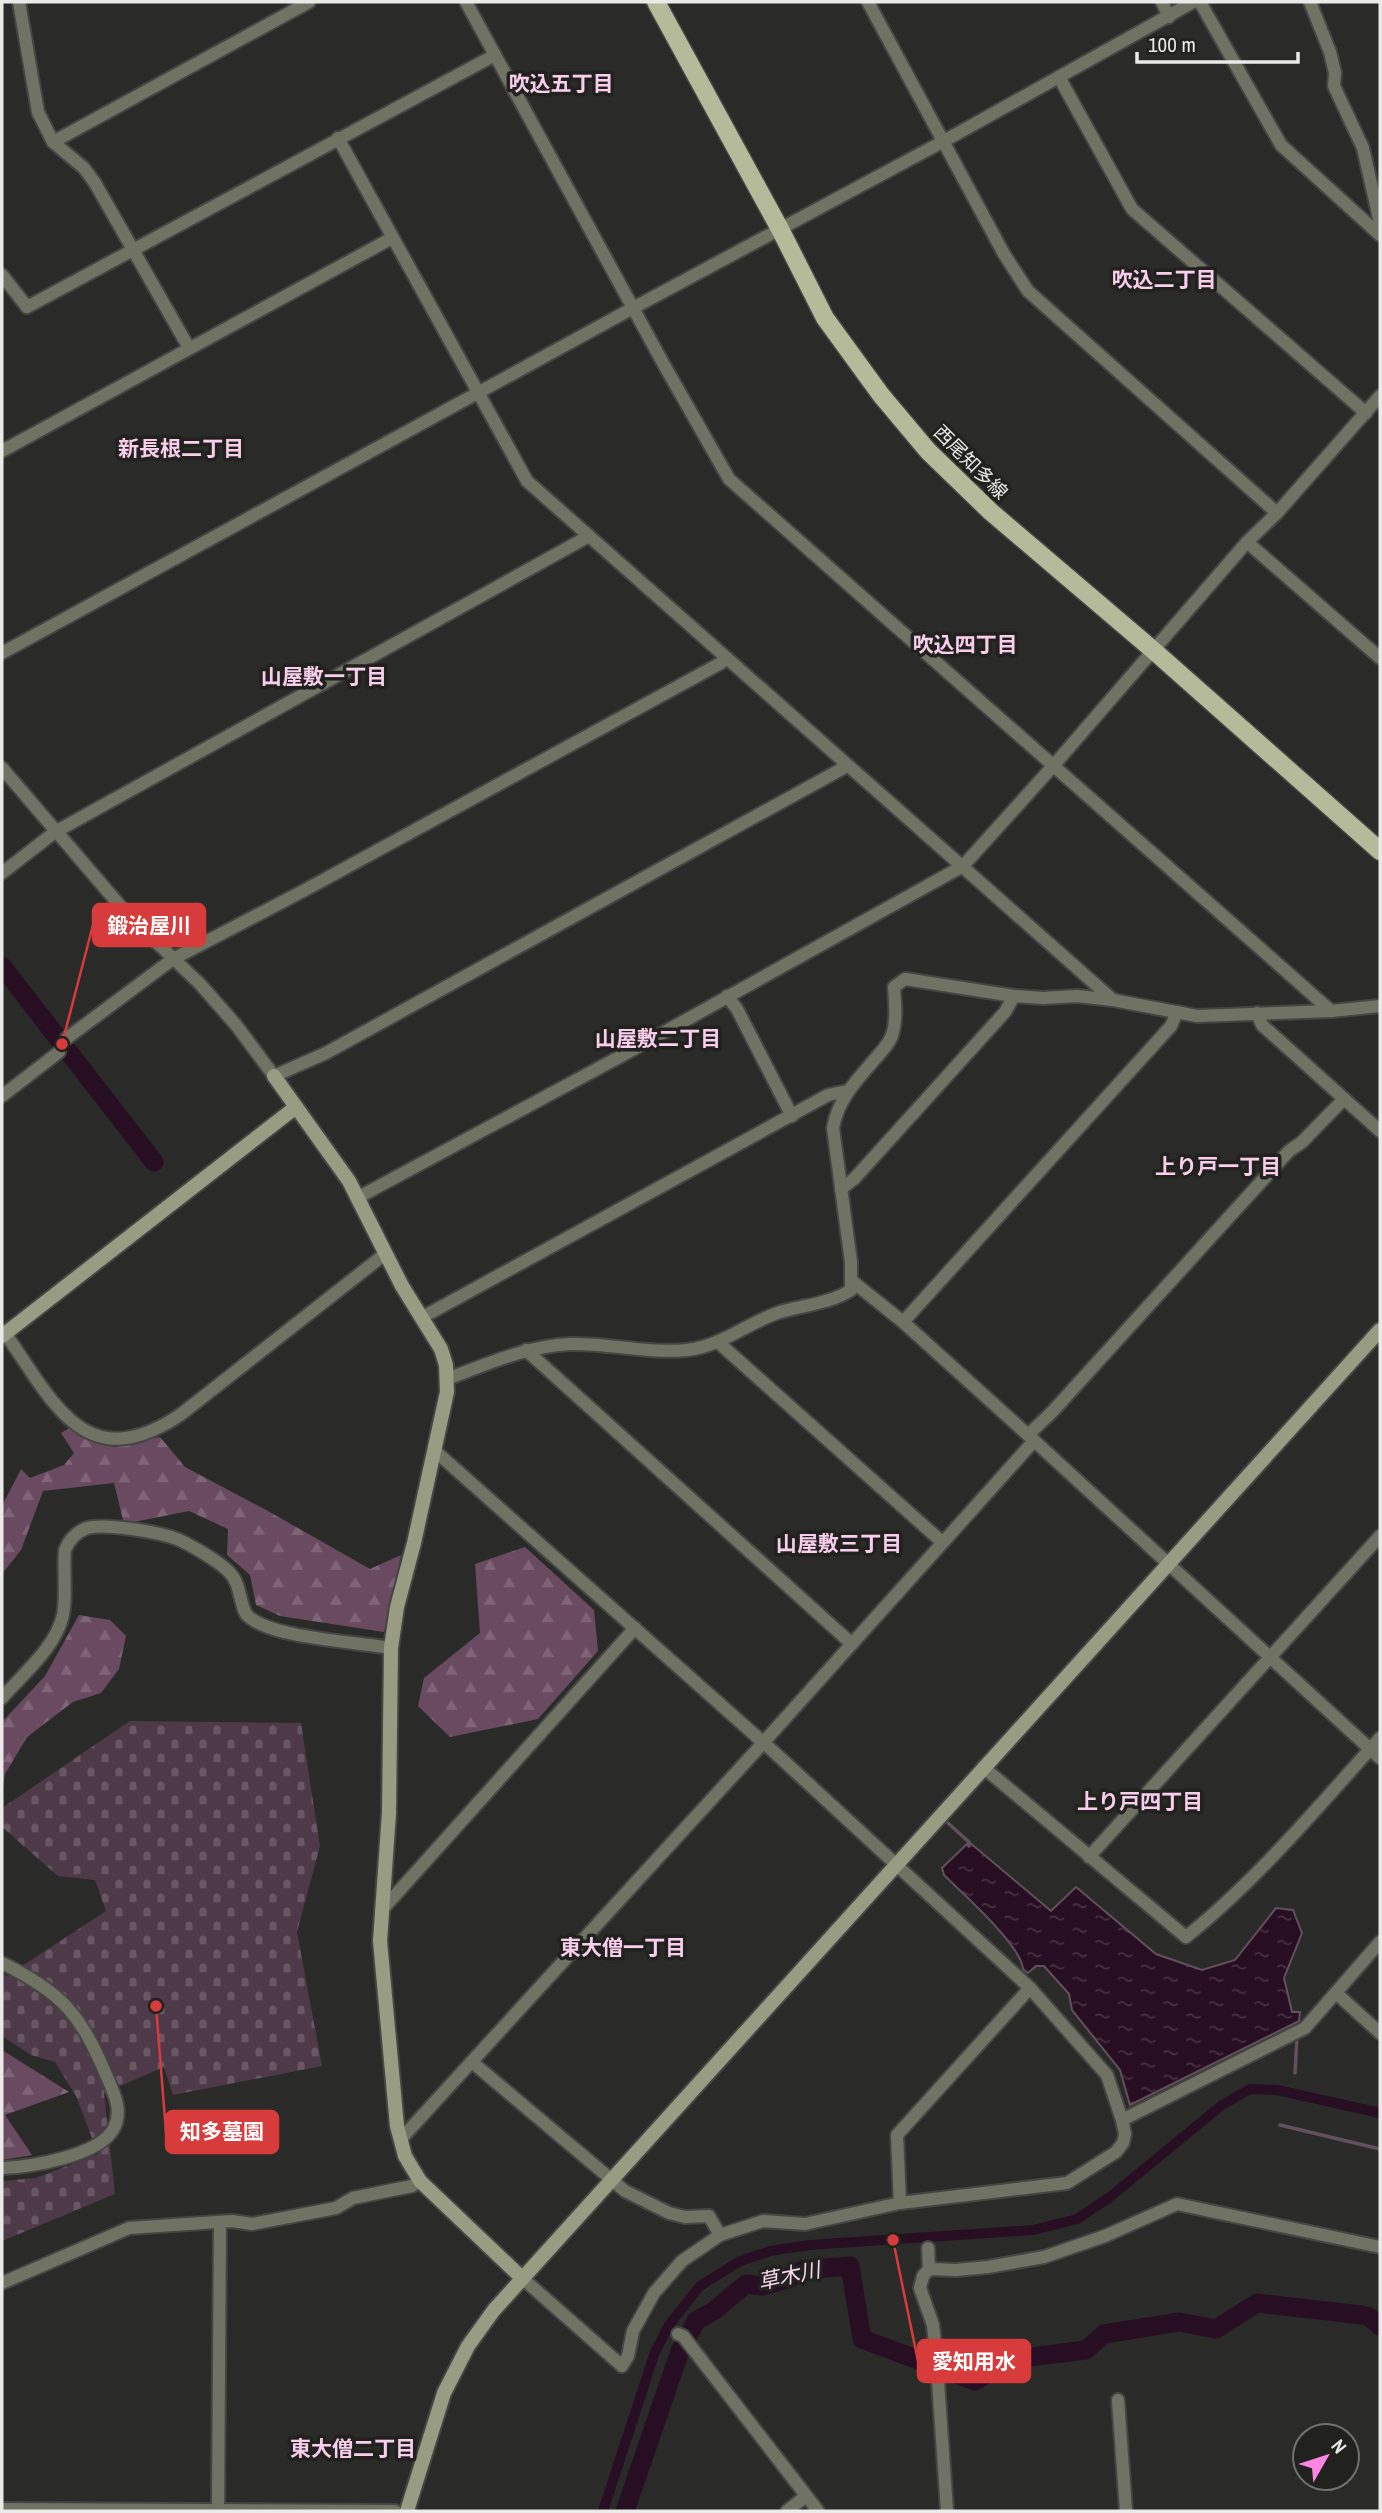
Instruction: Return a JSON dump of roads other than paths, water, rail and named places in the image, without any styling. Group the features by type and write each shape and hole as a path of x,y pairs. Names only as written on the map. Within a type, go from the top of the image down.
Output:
{"main road":[{"name":"西尾知多線","path":"656,2 780,229 825,318 881,395 928,451 991,512 1153,650 1380,851"}],"street":[{"path":"53,142 310,2"},
{"path":"466,2 729,479 1331,1010"},
{"path":"868,2 1004,254 1028,290 1277,513"},
{"path":"1162,2 1169,17"},
{"path":"2,653 944,141 1193,2"},
{"path":"1200,2 1281,145 1380,236"},
{"path":"1310,2 1333,63 1334,86 1363,148 1380,223"},
{"path":"22,3 34,100 53,142 84,168 95,183 189,348"},
{"path":"2,275 27,307 495,55"},
{"path":"1059,77 1132,209 1366,413"},
{"path":"338,138 480,391 527,481 1113,1000"},
{"path":"2,451 392,238"},
{"path":"358,1198 963,866 1247,542 1277,513 1380,396"},
{"path":"2,873 55,832 589,536"},
{"path":"1247,542 1380,658"},
{"path":"67,1038 173,959 341,870 726,658"},
{"path":"274,1076 327,1053 848,766"},
{"path":"2,768 128,915 200,984 236,1025 358,1198 385,1254 441,1349 447,1392 397,1607 390,1648 389,1813 380,1941 397,2126 405,2156 420,2181 521,2277 622,2366 628,2356 633,2331 654,2293 682,2261 720,2235 763,2221 805,2224 900,2203 1067,2183 1116,2152 1123,2143 1125,2134 1107,2076 1030,1988 897,1864 434,1450"},
{"path":"447,1379 526,1350 569,1345 686,1350 719,1343 771,1315 838,1298 850,1290 852,1281 833,1128 836,1113 847,1091 883,1049 893,1033 894,988 905,979 1014,996 1044,999 1077,996 1113,1000 1197,1016 1380,1006"},
{"path":"727,996 737,1009 792,1116"},
{"path":"841,1189 854,1179 1005,1012 1014,996"},
{"path":"903,1322 1171,1026 1177,1012"},
{"path":"1256,1013 1262,1025 1380,1131"},
{"path":"2,1096 59,1052"},
{"path":"421,1318 828,1095 847,1091"},
{"path":"401,2139 852,1644 1053,1411 1289,1151 1302,1142 1344,1099"},
{"path":"296,1107 3,1335 58,1409 84,1431 97,1437 122,1439 145,1435 180,1415 385,1254"},
{"path":"852,1281 903,1322 1375,1753"},
{"path":"407,2511 444,2393 457,2365 487,2319 521,2277 1380,1331"},
{"path":"719,1343 942,1542"},
{"path":"526,1350 852,1644"},
{"path":"2,1698 58,1630 64,1605 65,1550 68,1542 78,1532 94,1527 143,1532 181,1541 230,1573 238,1587 246,1614 265,1626 334,1641 390,1648"},
{"path":"1089,1857 1380,1536"},
{"path":"381,1911 635,1628"},
{"path":"984,1767 1186,1937 1211,1917 1375,1753 1380,1738"},
{"path":"1122,2120 1305,2028 1380,1942"},
{"path":"2,1963 46,1988 79,2020 92,2041 118,2109 114,2129 97,2146 45,2162 2,2168"},
{"path":"900,2203 897,2135 1030,1988"},
{"path":"1336,1993 1380,2033"},
{"path":"472,2062 550,2125 611,2180 652,2206 669,2213 685,2217 709,2216 720,2235"},
{"path":"2,2283 129,2228 232,2221 253,2224 335,2208 353,2198 412,2186 420,2181"},
{"path":"929,2269 988,2267 1044,2257 1105,2236 1177,2204 1380,2247"},
{"path":"218,2510 220,2222"},
{"path":"928,2248 929,2269 920,2288 933,2325 947,2511"},
{"path":"678,2334 683,2336 818,2511"},
{"path":"1118,2400 1126,2511"},
{"path":"787,2511 806,2496"},
{"path":"2,2509 395,2511"}],"water":[{"path":"969,1842 1051,1911 1076,1887 1156,1954 1202,1970 1235,1960 1276,1908 1293,1910 1302,1933 1284,1978 1292,2012 1300,2012 1299,2021 1130,2105 1120,2070 1072,2010 1069,1994 1044,1966 1036,1966 1028,1973 1023,1969 1020,1959 1002,1934 944,1875 942,1868"}],"waterway":[{"path":"2,966 154,1162"},
{"path":"948,1823 969,1842 969,1846"},
{"path":"1295,2073 1297,2037"},
{"path":"603,2511 655,2352 669,2325 700,2286 740,2261 770,2251 809,2245 1033,2230 1077,2219 1110,2197 1222,2105 1250,2089 1277,2090 1380,2113"},
{"path":"1280,2125 1380,2149"},
{"name":"草木川","path":"625,2511 680,2351 696,2321 715,2310 746,2284 762,2286 790,2278 802,2270 850,2266 862,2339 975,2381 1014,2359 1086,2350 1104,2334 1179,2322 1216,2329 1257,2303 1368,2316 1380,2326"}],"place":[{"name":"鍛治屋川","path":"62,1044"},
{"name":"知多墓園","path":"156,2006"},
{"name":"愛知用水","path":"893,2240"}],"district":[{"name":"吹込五丁目","path":"561,84"},
{"name":"吹込二丁目","path":"1164,280"},
{"name":"新長根二丁目","path":"181,449"},
{"name":"吹込四丁目","path":"965,645"},
{"name":"山屋敷一丁目","path":"324,677"},
{"name":"山屋敷二丁目","path":"658,1039"},
{"name":"上り戸一丁目","path":"1218,1167"},
{"name":"山屋敷三丁目","path":"839,1544"},
{"name":"上り戸四丁目","path":"1140,1802"},
{"name":"東大僧一丁目","path":"623,1948"},
{"name":"東大僧二丁目","path":"353,2449"}]}
